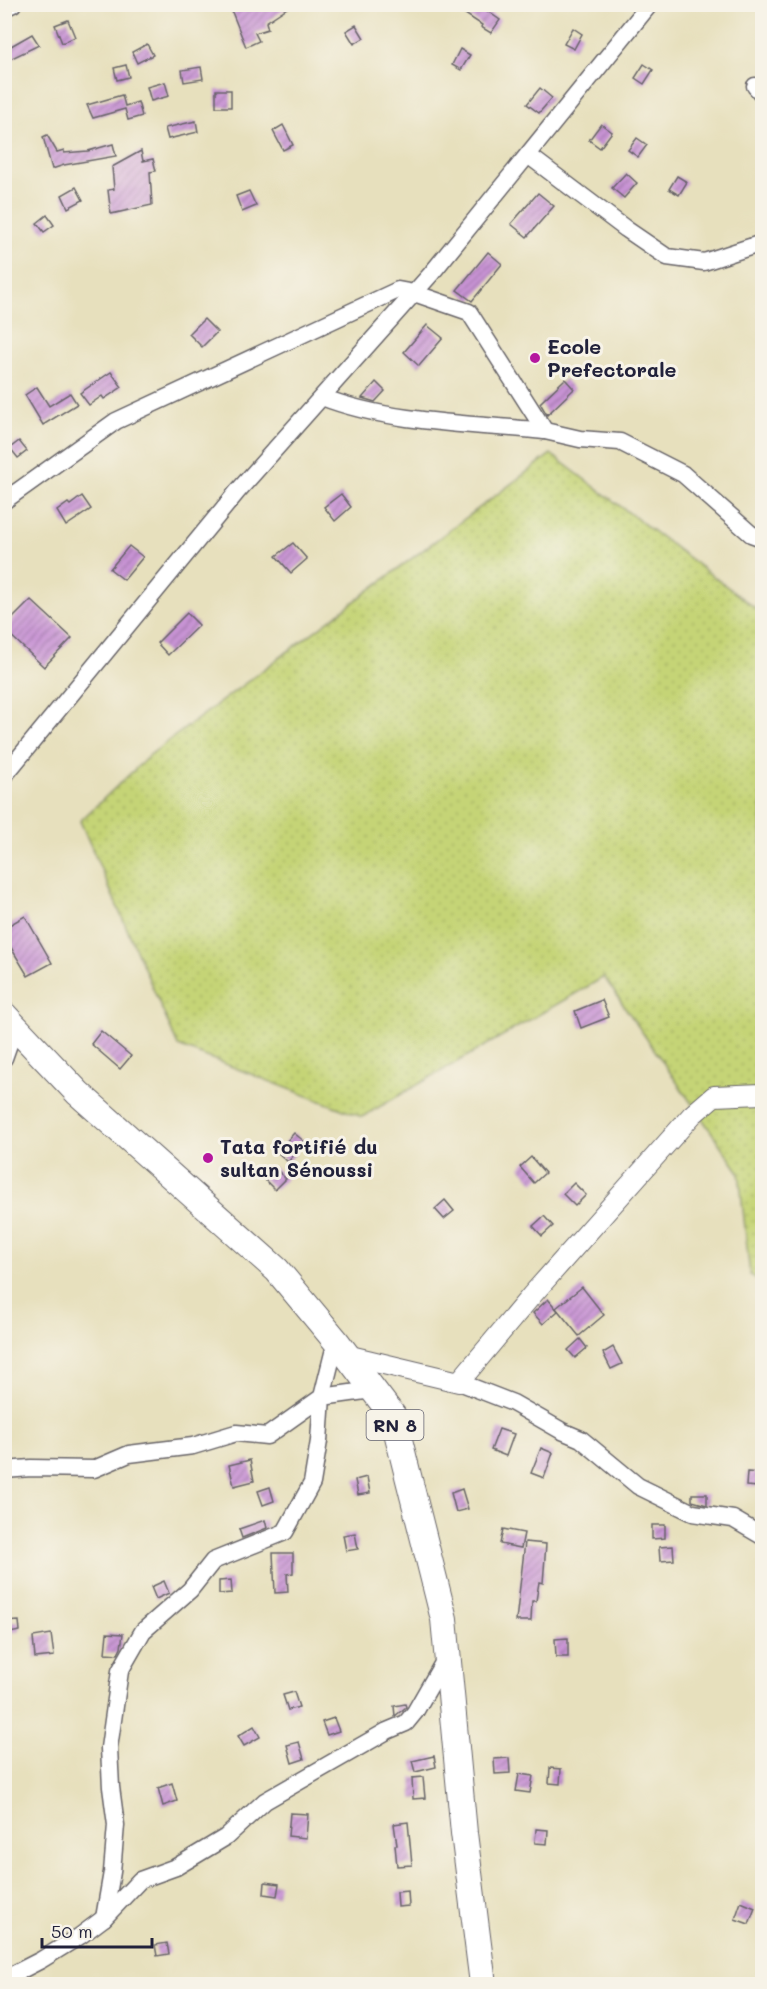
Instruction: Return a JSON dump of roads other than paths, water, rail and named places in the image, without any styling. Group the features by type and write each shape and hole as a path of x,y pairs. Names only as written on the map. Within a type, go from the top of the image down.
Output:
{"main road":[{"name":"RN 8","path":"10,1021 78,1093 277,1270 393,1416 444,1619 464,1833 483,1984"}],"street":[{"path":"4,8 13,4"},
{"path":"4,776 237,492 414,293 650,4"},
{"path":"528,155 667,257 704,262 762,243"},
{"path":"4,501 116,421 398,290 414,293 469,312 545,431"},
{"path":"322,397 349,408 393,416 545,431 580,439 620,442 683,474 751,534 762,538"},
{"path":"4,1058 10,1021"},
{"path":"459,1382 532,1295 692,1115 714,1096 762,1094"},
{"path":"104,1918 112,1872 116,1825 109,1748 120,1671 143,1631 190,1590 213,1561 285,1532 312,1482 319,1442 322,1397 341,1348 459,1382 513,1403 562,1431 581,1439 638,1486 693,1513 733,1519 762,1536"},
{"path":"4,1470 94,1469 129,1454 193,1446 236,1432 267,1436 322,1397 372,1390"},
{"path":"4,1979 80,1936 104,1918 140,1880 176,1867 226,1837 265,1801 406,1722 415,1712 448,1655"}],"place":[{"name":"Ecole Prefectorale","path":"535,358"},
{"name":"Tata fortifié du sultan Sénoussi","path":"208,1158"}]}
